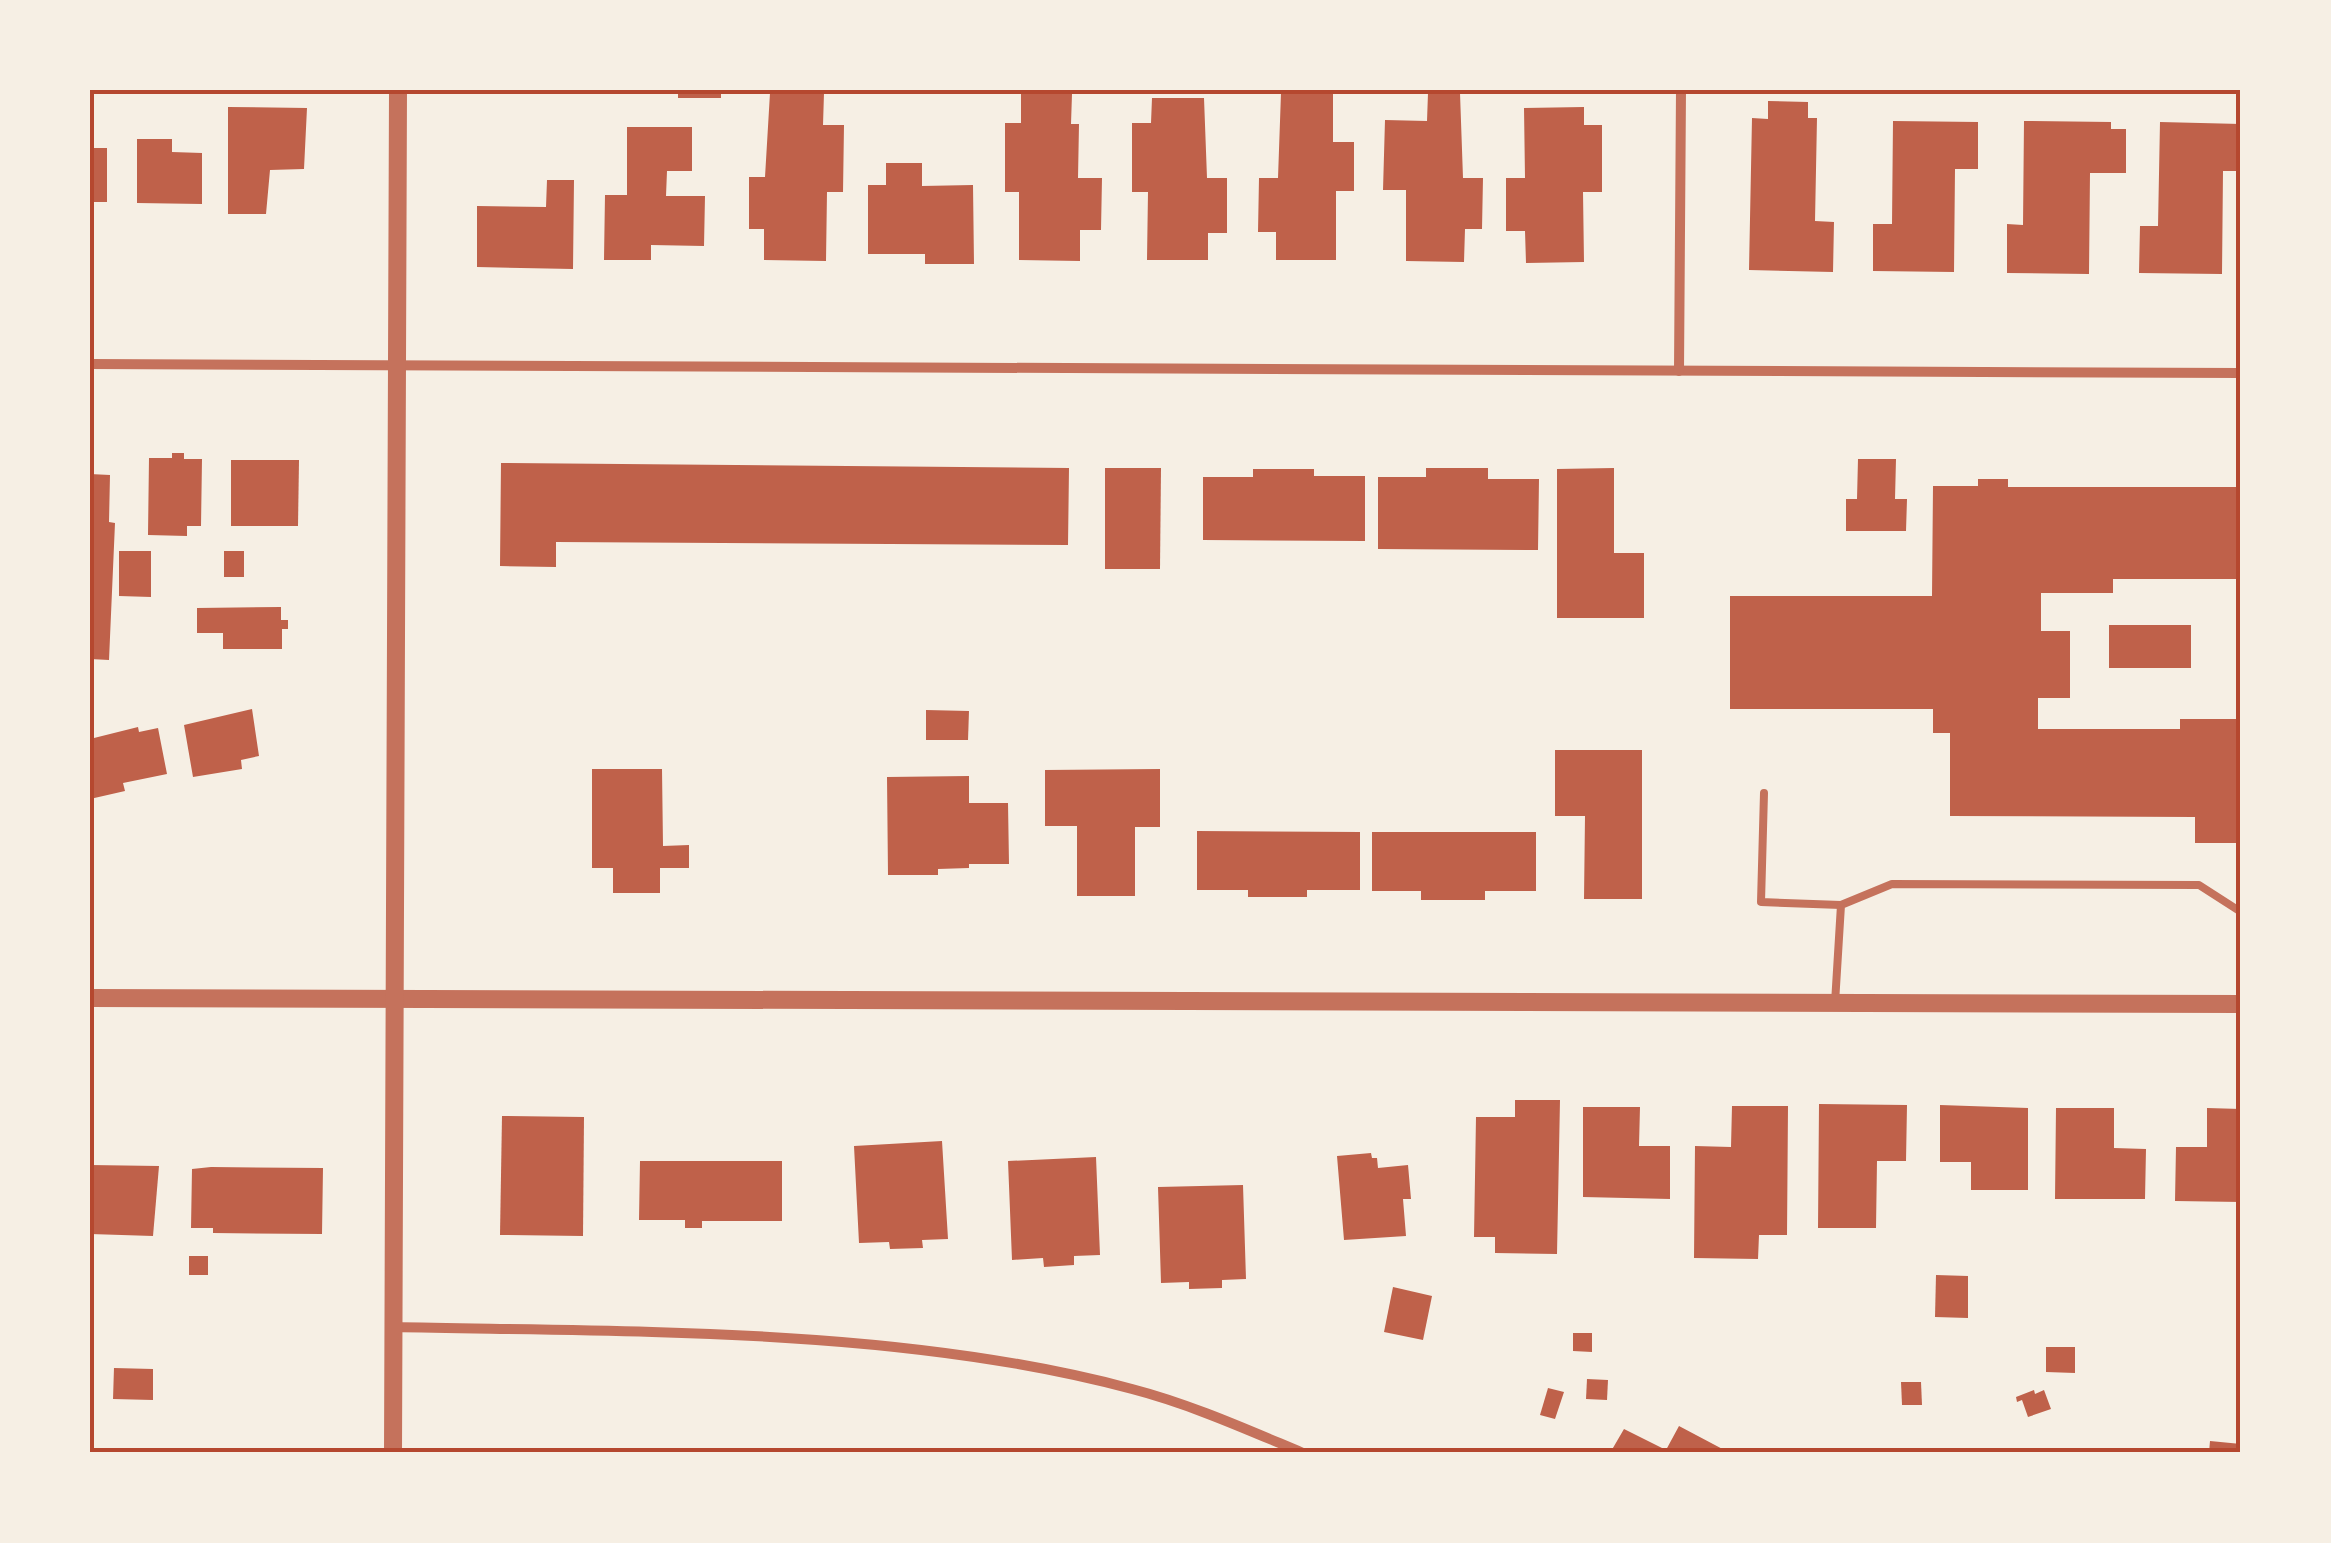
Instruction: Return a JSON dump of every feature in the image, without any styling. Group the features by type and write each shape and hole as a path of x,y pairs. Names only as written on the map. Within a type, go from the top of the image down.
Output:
{"street":[{"path":"393,1453 398,90"},
{"path":"1678,371 1680,90"},
{"path":"90,364 2241,373"},
{"path":"90,998 2241,1004"},
{"path":"393,1328 674,1333 839,1344 992,1362 1134,1389 1303,1453"}],"lane":[{"path":"1764,793 1761,902 1841,904 1892,884 2200,885 2241,912"},
{"path":"1835,1003 1841,904"}],"building":[{"path":"678,90 721,90 721,98 678,98"},
{"path":"770,93 824,93 823,125 844,125 843,192 827,192 826,261 764,260 764,229 749,229 749,177 765,177"},
{"path":"1021,93 1072,94 1071,124 1079,124 1078,178 1102,178 1101,230 1080,230 1080,261 1019,260 1019,192 1005,192 1005,123 1021,123"},
{"path":"1281,93 1333,93 1333,142 1354,142 1354,191 1336,191 1336,260 1276,260 1276,232 1258,232 1259,178 1278,178"},
{"path":"1428,93 1460,93 1463,178 1483,178 1482,229 1465,229 1464,262 1406,261 1406,190 1383,190 1385,120 1427,121"},
{"path":"1152,98 1204,98 1207,178 1227,178 1227,233 1208,233 1208,260 1147,260 1148,192 1132,192 1132,123 1151,123"},
{"path":"1768,101 1808,102 1808,118 1817,118 1815,221 1834,222 1833,272 1749,270 1752,118 1768,119"},
{"path":"228,107 307,108 304,169 270,170 266,214 228,214"},
{"path":"1584,107 1584,125 1602,125 1602,192 1583,192 1584,262 1526,263 1525,231 1506,231 1506,178 1525,178 1524,108"},
{"path":"1893,121 1978,122 1978,169 1955,169 1954,272 1873,271 1873,224 1892,224"},
{"path":"2024,121 2111,122 2111,129 2126,129 2126,173 2090,173 2089,274 2007,273 2007,224 2023,225"},
{"path":"2160,122 2241,124 2241,171 2223,171 2222,274 2139,273 2140,226 2158,226"},
{"path":"627,127 692,127 692,171 667,171 666,196 705,196 704,246 651,245 651,260 604,260 605,195 627,195"},
{"path":"137,139 172,139 172,152 202,153 202,204 137,203"},
{"path":"90,148 107,148 107,202 90,202"},
{"path":"886,163 922,163 922,186 973,185 974,264 925,264 925,254 868,254 868,185 886,185"},
{"path":"547,180 574,180 573,269 477,267 477,206 546,207"},
{"path":"172,453 184,453 184,459 202,459 201,526 187,526 187,536 148,535 149,458 172,458"},
{"path":"1858,459 1896,459 1895,499 1907,499 1906,531 1846,531 1846,499 1857,499"},
{"path":"231,460 299,460 298,526 231,526"},
{"path":"501,463 1069,468 1068,545 556,542 556,567 500,566"},
{"path":"1105,468 1161,468 1160,569 1105,569"},
{"path":"1426,468 1488,468 1488,479 1539,479 1538,550 1378,549 1378,477 1426,477"},
{"path":"1614,468 1614,553 1644,553 1644,618 1557,618 1557,469"},
{"path":"1253,469 1314,469 1314,476 1365,476 1365,541 1203,540 1203,477 1253,477"},
{"path":"90,474 110,475 109,522 115,523 109,660 90,659"},
{"path":"1978,479 2008,479 2008,487 2241,487 2241,579 2113,579 2113,593 2041,593 2041,631 2070,631 2070,698 2038,698 2038,729 2180,729 2180,719 2241,719 2241,843 2195,843 2195,817 1950,816 1950,733 1933,733 1933,709 1730,709 1730,596 1932,596 1933,486 1978,486"},
{"path":"119,551 151,551 151,597 119,596"},
{"path":"224,551 244,551 244,577 224,577"},
{"path":"281,607 281,620 288,620 288,629 282,629 282,649 223,649 223,633 197,633 197,608"},
{"path":"2109,625 2191,625 2191,668 2109,668"},
{"path":"252,709 259,756 241,760 242,769 193,777 184,725"},
{"path":"926,710 969,711 968,740 926,740"},
{"path":"138,727 139,732 158,728 167,774 123,783 125,791 90,799 90,739"},
{"path":"1555,750 1642,750 1642,899 1584,899 1585,816 1555,816"},
{"path":"592,769 662,769 663,846 689,845 689,868 660,868 660,893 613,893 613,868 592,868"},
{"path":"1160,769 1160,827 1135,827 1135,896 1077,896 1077,826 1045,826 1045,770"},
{"path":"969,776 969,803 1008,803 1009,864 969,864 969,868 938,869 938,875 888,875 887,777"},
{"path":"1197,831 1360,832 1360,890 1307,890 1307,897 1248,897 1248,890 1197,890"},
{"path":"1372,832 1536,832 1536,891 1485,891 1485,900 1421,900 1421,891 1372,891"},
{"path":"1515,1100 1560,1100 1557,1254 1495,1253 1495,1237 1474,1237 1476,1117 1515,1117"},
{"path":"1819,1104 1907,1105 1906,1161 1877,1161 1876,1228 1818,1228"},
{"path":"1940,1105 2028,1108 2028,1190 1971,1190 1971,1162 1940,1162"},
{"path":"1732,1106 1788,1106 1787,1235 1759,1235 1758,1259 1694,1258 1695,1146 1731,1147"},
{"path":"1583,1107 1640,1107 1639,1146 1670,1146 1670,1199 1583,1197"},
{"path":"2056,1108 2114,1108 2114,1148 2146,1149 2145,1199 2055,1199"},
{"path":"2207,1108 2241,1109 2241,1202 2175,1201 2176,1147 2207,1147"},
{"path":"502,1116 584,1117 583,1236 500,1235"},
{"path":"942,1141 948,1239 922,1240 923,1248 890,1249 889,1242 859,1243 854,1146"},
{"path":"1371,1153 1372,1158 1377,1158 1378,1168 1408,1165 1411,1199 1403,1199 1406,1236 1344,1240 1337,1156"},
{"path":"1096,1157 1100,1255 1074,1256 1074,1265 1044,1267 1043,1258 1012,1260 1008,1161"},
{"path":"640,1161 782,1161 782,1221 702,1221 702,1228 685,1228 685,1220 639,1220"},
{"path":"90,1165 159,1166 153,1236 90,1234"},
{"path":"323,1168 322,1234 213,1233 213,1228 191,1228 192,1169"},
{"path":"1243,1185 1246,1279 1222,1280 1222,1288 1189,1289 1189,1282 1161,1283 1158,1187"},
{"path":"189,1256 208,1256 208,1275 189,1275"},
{"path":"1936,1275 1968,1276 1968,1318 1935,1317"},
{"path":"1393,1287 1432,1296 1423,1340 1384,1332"},
{"path":"1573,1333 1592,1333 1592,1352 1573,1351"},
{"path":"2046,1347 2075,1347 2075,1373 2046,1372"},
{"path":"114,1368 153,1369 153,1400 113,1399"},
{"path":"1587,1379 1608,1380 1607,1400 1586,1399"},
{"path":"1901,1382 1921,1382 1922,1405 1902,1405"},
{"path":"1548,1388 1564,1392 1555,1419 1540,1415"},
{"path":"2034,1390 2035,1394 2044,1390 2051,1409 2028,1417 2022,1400 2017,1402 2016,1397"},
{"path":"1679,1426 1730,1453 1610,1453 1624,1429 1666,1450"},
{"path":"2210,1441 2241,1444 2241,1453 2209,1453"}]}
